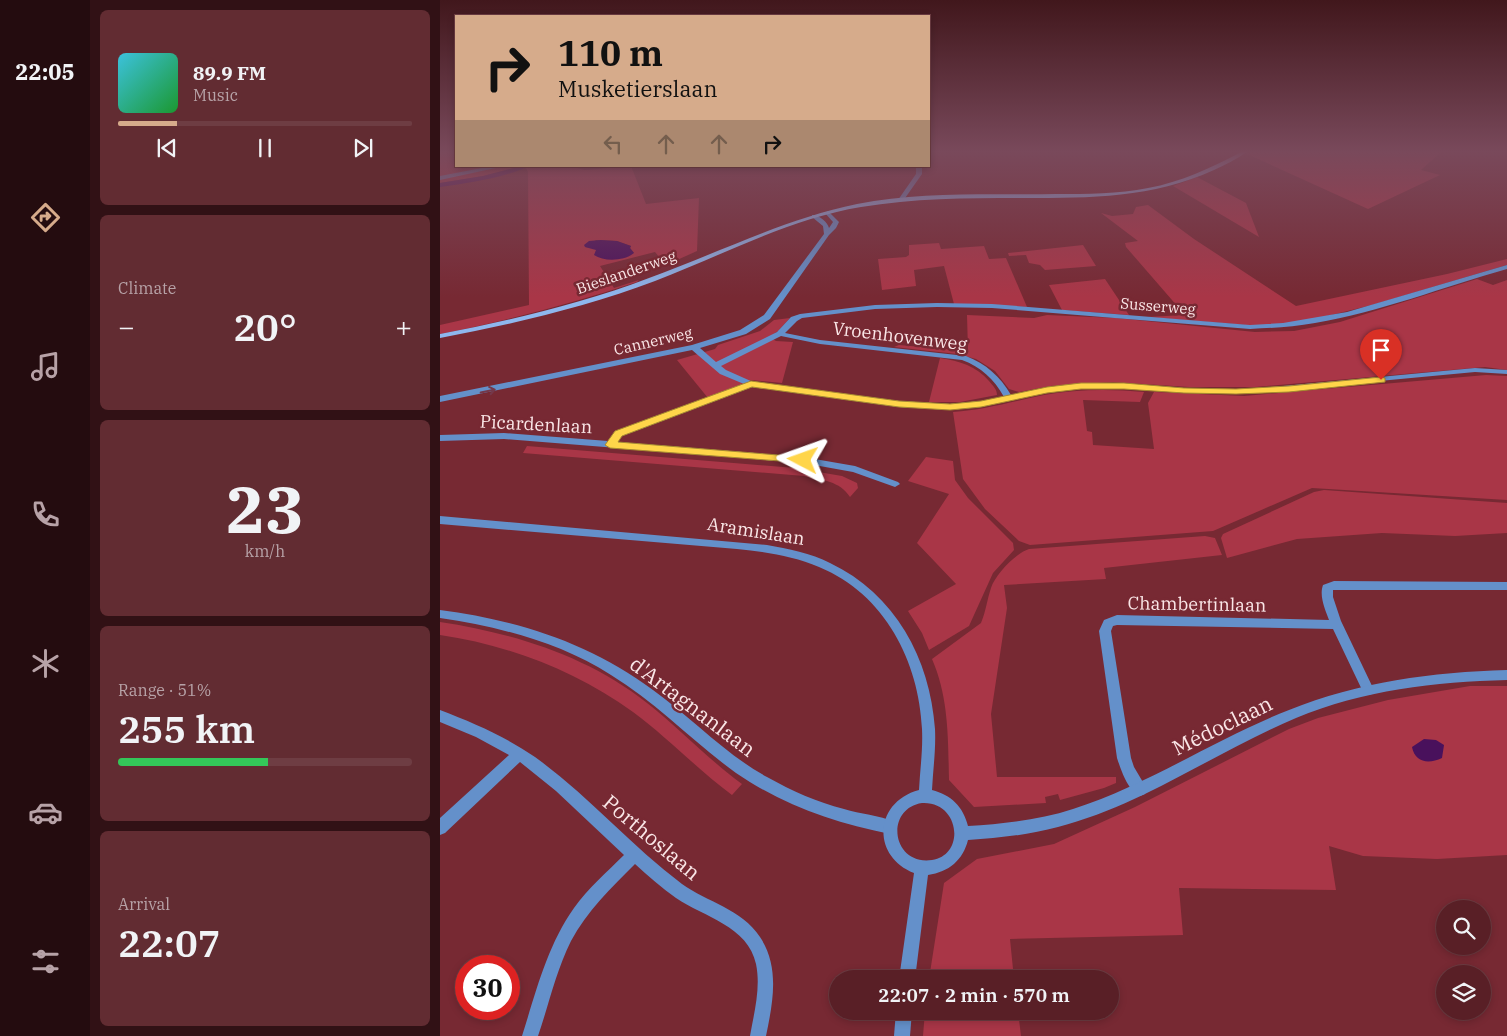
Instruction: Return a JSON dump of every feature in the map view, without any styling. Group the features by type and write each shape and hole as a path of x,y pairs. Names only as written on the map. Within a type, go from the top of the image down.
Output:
{"main road":[{"path":"814,216 876,202 897,200"},
{"name":"Bieslanderweg","path":"440,336 549,312 652,280 814,216"}],"street":[{"name":"Cannerweg","path":"440,399 694,346 743,332 763,320 834,227 836,222 828,212"},
{"path":"814,216 826,225 827,234"},
{"name":"Susserweg","path":"780,334 794,319 800,316 884,306 958,305 1032,309 1250,327 1283,326 1318,322 1507,267"},
{"path":"715,366 780,334"},
{"name":"Vroenhovenweg","path":"780,334 820,342 963,358 981,365 989,371 1009,398"},
{"path":"694,346 715,366 733,377 751,384 916,406 960,406 1047,390 1091,386 1243,392 1475,370 1507,372"},
{"path":"610,445 619,434 751,384"},
{"name":"Picardenlaan","path":"440,438 504,436 803,460 855,469 895,484"},
{"name":"Aramislaan","path":"440,520 755,548 809,559 846,576 862,587 888,612 902,635 914,662 926,702 929,722 925,796"},
{"path":"1368,690 1326,595 1328,588 1334,585 1507,586"},
{"name":"d'Artagnanlaan","path":"440,614 470,617 513,627 584,654 643,688 678,715 721,753 771,788 822,810 890,828"},
{"name":"Chambertinlaan","path":"1140,789 1128,770 1124,758 1105,631 1108,623 1117,620 1338,625"},
{"name":"Médoclaan","path":"962,834 998,831 1052,822 1098,807 1140,789 1286,716 1368,690 1429,680 1507,675"},
{"name":"Porthoslaan","path":"440,716 487,735 543,771 635,854 683,894 727,917 754,941 766,974 766,993 758,1036"},
{"path":"440,828 519,754"},
{"path":"925,796 935,797 952,806 958,814 962,834 958,847 949,858 936,866 922,868 904,862 897,855 890,837 890,828 897,812 902,806 909,800 925,796"},
{"path":"530,1036 557,958 573,923 594,895 635,854"},
{"path":"908,970 922,868"},
{"path":"902,1036 903,1020"}],"shaded area":[{"path":"528,200 645,200 646,204 699,200 697,251 666,265 655,252 600,266 614,288 639,280 637,282 540,311 440,334 440,325 529,305","holes":["596,240 617,241 631,246 630,248 634,253 585,247"]},
{"path":"1197,200 1241,200 1246,203 1259,237"},
{"path":"1349,200 1386,200 1368,209"},
{"path":"1148,205 1194,239 1296,306 1447,274 1507,259 1507,265 1372,305 1303,322 1258,326 1147,317 1185,315 1126,247 1125,243 1138,241 1101,213 1112,216 1133,214 1136,207"},
{"path":"589,241 617,241 631,246 630,248 634,253 625,258 609,260 594,255 596,250 584,245"},
{"path":"939,243 941,249 984,246 989,259 1006,258 1027,307 954,304 944,266 914,270 916,286 882,290 878,259 906,257 909,255 909,245"},
{"path":"1083,245 1096,266 1045,270 1040,265 1029,263 1026,255 1009,256 1008,253"},
{"path":"1105,279 1129,315 1062,310 1049,285"},
{"path":"1477,279 1493,285 1507,280 1507,370 1485,367 1255,387 1189,387 1113,382 1050,386 1019,392 1009,389 995,371 976,359 957,354 894,347 899,345 968,351 967,315 1034,318 1047,315 1116,318 1255,332 1294,331 1340,322"},
{"path":"790,318 778,331 769,337 776,341 793,342 782,383 751,380 746,384 708,398 677,360 715,349 718,345 760,331 774,320"},
{"path":"940,358 973,368 993,386 997,395 960,402 929,402"},
{"path":"1486,375 1507,376 1507,500 1312,488 1213,531 1030,545 1019,541 985,509 963,479 953,412 1069,392 1107,390 1144,392 1140,402 1083,400 1087,431 1092,432 1093,445 1154,449 1148,403 1154,392 1244,396"},
{"path":"527,446 795,468 842,476 857,483 858,488 850,497 836,484 804,476 523,453"},
{"path":"926,457 953,461 955,480 968,498 1013,543 1014,550 993,573 969,626 929,650 922,633 908,611 956,584 917,543 949,494 908,481"},
{"path":"1324,490 1507,503 1507,533 1455,536 1382,533 1297,539 1227,558 1221,538 1223,534 1314,492"},
{"path":"1205,536 1215,538 1222,555 1104,568 1106,579 1004,585 1007,608 991,714 997,777 1116,777 1116,783 1060,800 1058,794 1045,797 1046,803 974,807 949,780 945,704 938,674 932,659 981,623 991,588 1001,571 1018,555 1029,549"},
{"path":"440,622 522,640 549,649 600,672 624,686 647,703 742,784 732,795 646,722 611,697 588,684 565,672 516,653 466,639 440,635"},
{"path":"1470,686 1507,686 1507,855 1437,859 1363,856 1329,846 1336,890 1179,888 1183,935 1010,939 1013,970 930,970 944,883 977,859 1054,844 1135,807 1289,729 1318,718 1388,700"},
{"path":"1424,739 1436,740 1444,745 1442,758 1423,761 1416,756 1412,747"},
{"path":"924,1020 1019,1020 1021,1036 923,1036"}],"route":[{"path":"803,460 610,445 619,434 751,384 916,406 950,407 981,404 1047,390 1081,386 1124,386 1184,391 1236,392 1381,380"}]}
